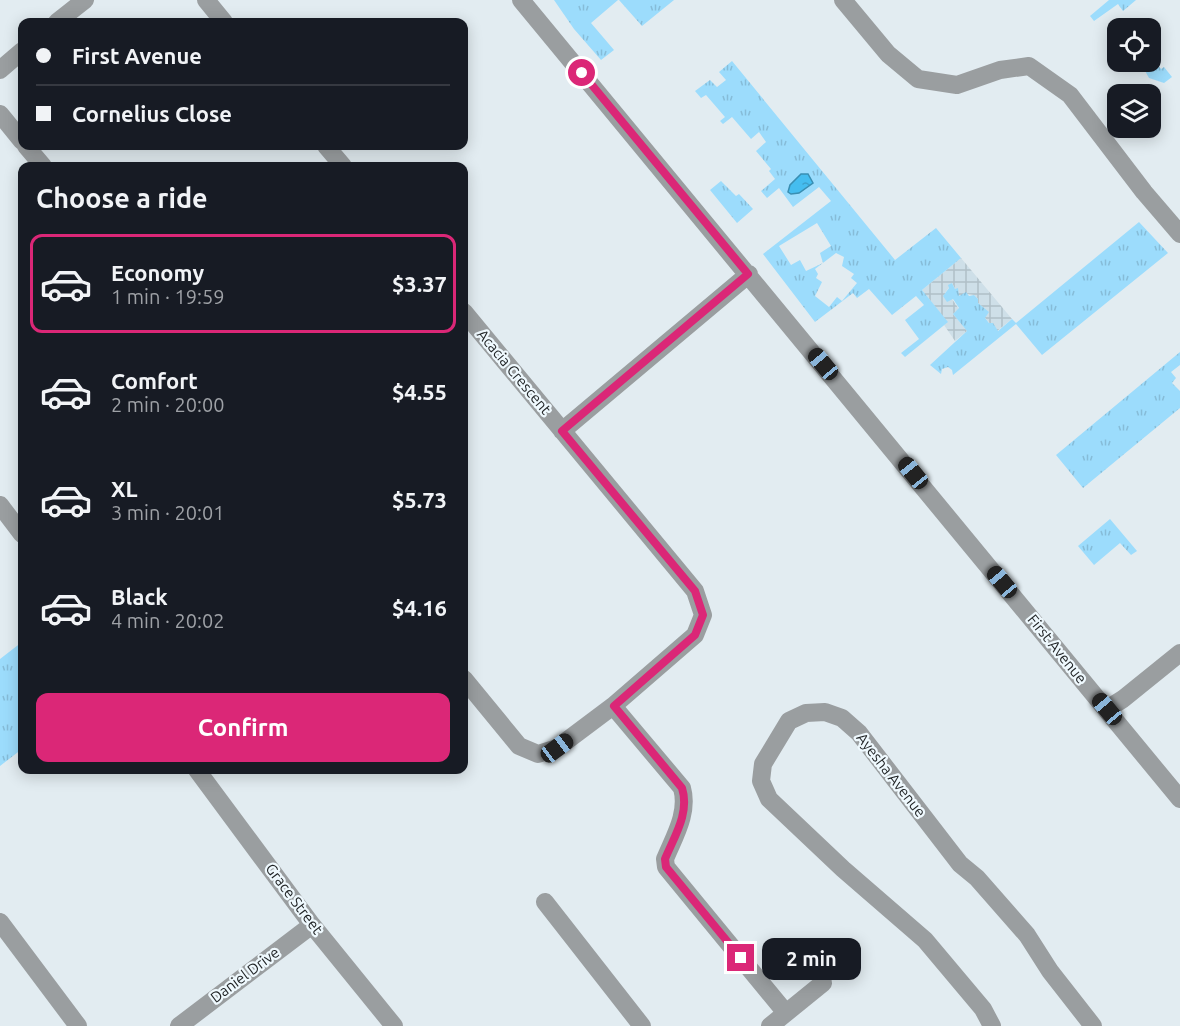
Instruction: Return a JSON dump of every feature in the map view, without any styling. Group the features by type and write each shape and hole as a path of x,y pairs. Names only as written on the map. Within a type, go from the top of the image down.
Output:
{"street":[{"path":"62,18 85,0"},
{"path":"206,0 221,18"},
{"name":"First Avenue","path":"521,0 1180,799"},
{"path":"843,0 888,54 918,79 957,85 1000,70 1029,66 1070,95 1144,192 1180,234"},
{"path":"0,70 18,54"},
{"path":"0,114 18,136"},
{"path":"29,150 40,162"},
{"path":"329,150 340,162"},
{"path":"562,431 748,274"},
{"name":"Acacia Crescent","path":"468,317 695,591 703,615 695,635 614,706 557,748 538,754 519,746 468,684"},
{"path":"0,505 18,529"},
{"path":"1107,709 1123,699 1180,652"},
{"path":"614,706 682,788 685,798 684,812 665,859 666,867 786,1013"},
{"name":"Ayesha Avenue","path":"992,1026 983,1009 925,940 843,869 769,799 761,781 763,764 789,721 806,712 825,712 842,718 859,733 960,864 977,878 1027,935 1050,971 1093,1026"},
{"name":"Grace Street","path":"200,774 312,925 394,1026"},
{"path":"545,902 642,1026"},
{"path":"0,922 78,1026"},
{"name":"Daniel Drive","path":"178,1026 312,925"},
{"path":"770,1026 823,983"}],"shaded area":[{"path":"961,258 1012,319 997,331 985,318 984,308 978,303 978,299 974,295 959,296 952,283 945,293 959,309 953,314 967,331 955,341 944,325 947,322 922,290"}],"green space":[{"path":"554,0 618,0 591,23 614,50 601,60 574,29"},
{"path":"619,0 674,0 642,26"},
{"path":"1109,0 1136,0 1123,11 1118,4 1094,21 1090,16"},
{"path":"732,61 895,260 936,228 961,258 922,290 948,322 905,357 901,353 919,339 905,320 924,305 916,296 892,315 869,289 857,298 853,293 815,322 763,254 831,201 819,187 793,207 779,188 767,198 761,191 775,179 769,171 771,169 756,151 766,142 759,132 751,139 732,117 723,124 720,121 725,117 706,95 701,98 695,91 710,80 717,87 726,80 719,72","holes":["817,223 831,246 820,253 823,263 806,271 800,260 791,265 779,246","836,253 844,257 842,266 854,274 851,278 857,283 842,301 837,297 829,307 815,296 822,282 816,278 818,274 815,269"]},
{"path":"1164,67 1172,77 1164,83 1149,78 1146,72 1161,72"},
{"path":"721,181 736,196 739,194 753,209 737,223 710,190"},
{"path":"1139,222 1168,253 1042,355 1016,324 953,375 952,370 948,367 942,369 941,374 930,365 967,331 953,314 959,308 953,299 947,302 943,296 949,288 948,285 952,283 955,289 958,288 959,296 966,292 969,296 974,295 978,303 989,312 985,318 989,323 993,323 998,331 1012,319 1016,323"},
{"path":"1180,352 1180,365 1171,372 1176,378 1172,383 1180,391 1180,408 1083,488 1056,455"},
{"path":"1110,519 1137,551 1131,555 1120,543 1094,565 1078,546"},
{"path":"18,645 18,752 0,766 0,659"}],"water":[{"path":"801,174 808,174 813,183 799,193 791,194 788,192 790,185"}],"route":[{"path":"582,73 748,274 562,431 695,591 703,615 695,635 614,706 682,788 685,798 684,812 665,859 666,867 741,958"}]}
